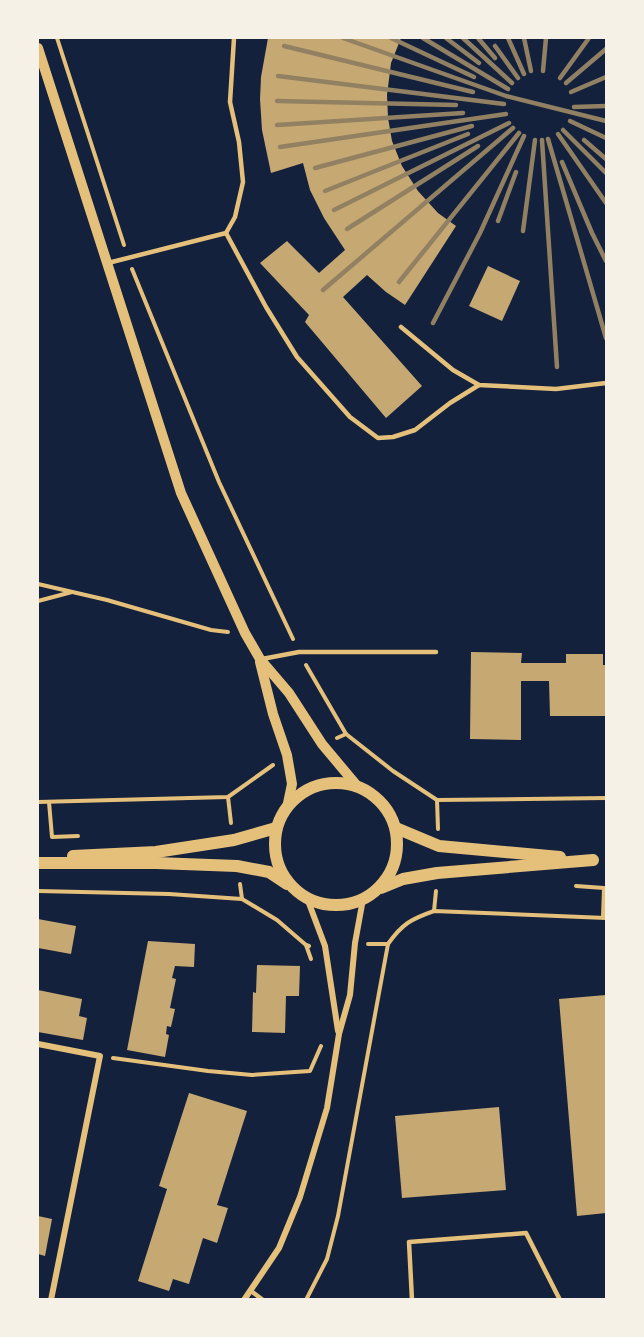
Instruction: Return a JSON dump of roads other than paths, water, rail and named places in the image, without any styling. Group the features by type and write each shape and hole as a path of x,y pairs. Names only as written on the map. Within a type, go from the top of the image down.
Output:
{"main road":[{"path":"292,887 279,867 274,845 276,828 287,808 301,794 318,785 339,782 358,787 377,798 389,812 396,828 397,853 389,875 377,890"},
{"path":"38,857 156,852 234,840 276,828"},
{"path":"396,828 439,846 606,861"},
{"path":"38,863 237,866 269,872 307,898 327,905 345,905 363,899 403,879 437,873 593,860"}],"street":[{"path":"38,48 181,493 244,633 260,659 289,693 322,744 358,787"},
{"path":"260,659 273,714 287,755 292,784 287,808"},
{"path":"307,898 326,946 339,1034"},
{"path":"244,1299 252,1291 279,1248 300,1197 327,1108 339,1034 350,995 355,943 363,899"},
{"path":"38,1044 100,1056 51,1299"}],"lane":[{"path":"106,263 226,232 235,217 243,183 239,142 230,102 234,38"},
{"path":"226,232 266,307 297,357 350,417 378,438 393,437 415,430 450,403 479,385"},
{"path":"401,327 453,370 479,385 556,389 606,383"},
{"path":"260,659 299,652 436,652"},
{"path":"412,1299 409,1242 526,1233 560,1299"},
{"path":"252,1291 263,1299"}],"railway":[{"path":"343,38 506,96 606,121"},
{"path":"391,38 474,77"},
{"path":"423,38 508,89"},
{"path":"446,38 479,63"},
{"path":"463,38 512,83"},
{"path":"478,38 495,58"},
{"path":"508,38 524,74"},
{"path":"524,38 531,71"},
{"path":"543,71 546,38"},
{"path":"560,78 589,38"},
{"path":"284,46 473,92"},
{"path":"495,46 518,78"},
{"path":"566,83 606,49"},
{"path":"278,76 504,104"},
{"path":"571,92 606,77"},
{"path":"277,101 456,105"},
{"path":"574,107 606,106"},
{"path":"277,125 463,113"},
{"path":"280,147 506,114"},
{"path":"570,121 606,138"},
{"path":"334,210 509,123"},
{"path":"315,168 472,126"},
{"path":"323,290 513,128"},
{"path":"563,130 606,173"},
{"path":"399,282 519,133"},
{"path":"325,191 468,134"},
{"path":"558,134 606,203"},
{"path":"433,323 480,233 524,136"},
{"path":"548,139 606,338"},
{"path":"523,231 535,140"},
{"path":"542,140 557,367"},
{"path":"584,140 606,159"},
{"path":"347,229 478,146"},
{"path":"562,162 606,261"},
{"path":"498,221 516,172"}]}
